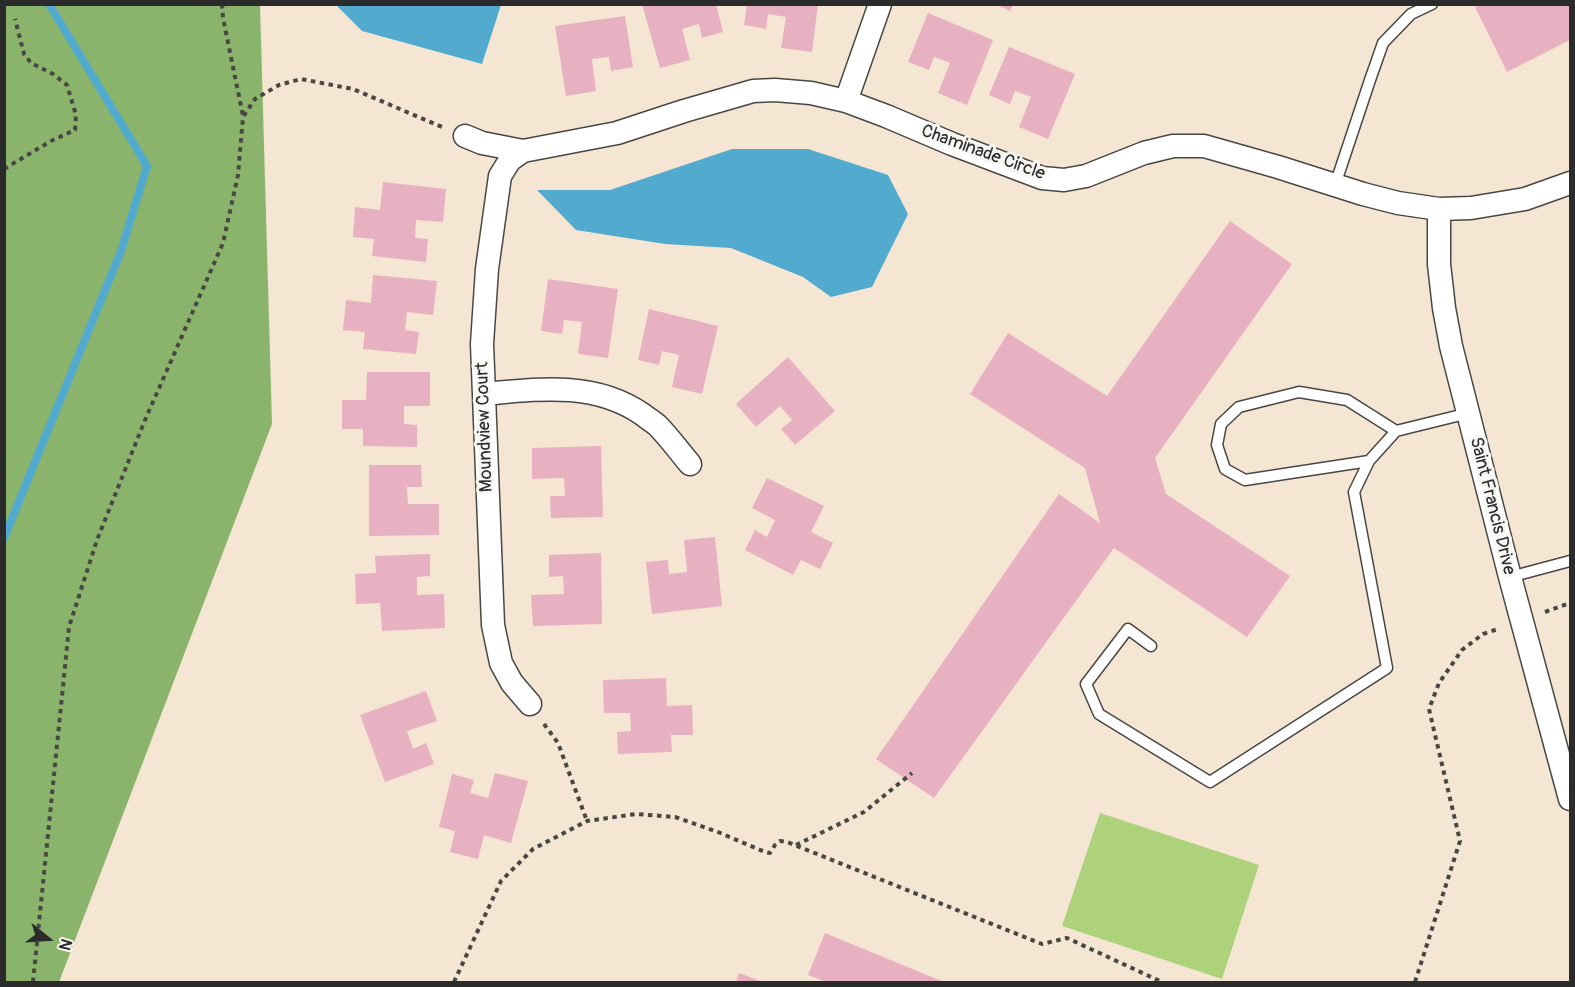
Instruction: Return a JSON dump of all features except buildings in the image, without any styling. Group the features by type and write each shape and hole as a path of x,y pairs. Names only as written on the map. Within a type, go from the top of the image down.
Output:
{"street":[{"path":"846,102 880,4"},
{"name":"Chaminade Circle","path":"465,136 482,143 523,151 617,134 753,91 775,90 811,93 846,102 1042,178 1064,180 1086,176 1143,153 1173,146 1204,146 1363,194 1398,203 1439,209 1471,208 1525,199 1570,183"},
{"name":"Moundview Court","path":"523,151 510,160 500,176 487,269 482,344 493,625 501,663 512,683 530,704"},
{"name":"Saint Francis Drive","path":"1439,209 1439,264 1451,346 1570,799"},
{"path":"484,394 525,390 577,390 605,395 630,406 655,424 690,464"}],"lane":[{"path":"1335,185 1383,43 1411,14 1432,4"},
{"path":"1369,461 1245,480 1225,469 1217,445 1221,424 1239,407 1299,392 1347,400 1396,431"},
{"path":"1151,646 1128,629 1086,684 1099,714 1210,782 1387,668 1354,492 1369,461 1396,431 1469,413"},
{"path":"1510,577 1570,561"}],"path":[{"path":"33,982 69,627 97,540 141,431 224,243 238,175 243,117 222,4"},
{"path":"4,169 51,141 75,130 76,115 67,86 53,74 31,63 24,54 15,19"},
{"path":"243,117 255,99 279,85 301,79 353,89 465,136"},
{"path":"1415,982 1460,841 1429,709 1439,683 1462,650 1483,634 1570,603"},
{"path":"530,704 558,743 587,821"},
{"path":"796,845 864,812 912,773"},
{"path":"454,982 501,881 533,849 587,821 636,814 675,817 718,831 770,853 780,841 796,845 1042,944 1067,938 1162,982"}],"green space":[{"path":"5,4 260,5 272,424 59,982 5,982"},
{"path":"1100,813 1259,865 1222,979 1062,926"}],"water":[{"path":"336,5 501,5 482,64 362,31"},
{"path":"732,149 808,149 888,175 908,214 872,287 831,297 803,277 731,248 665,244 576,230 537,190 610,190"}],"waterway":[{"path":"4,538 121,251 147,166 49,4"}]}
